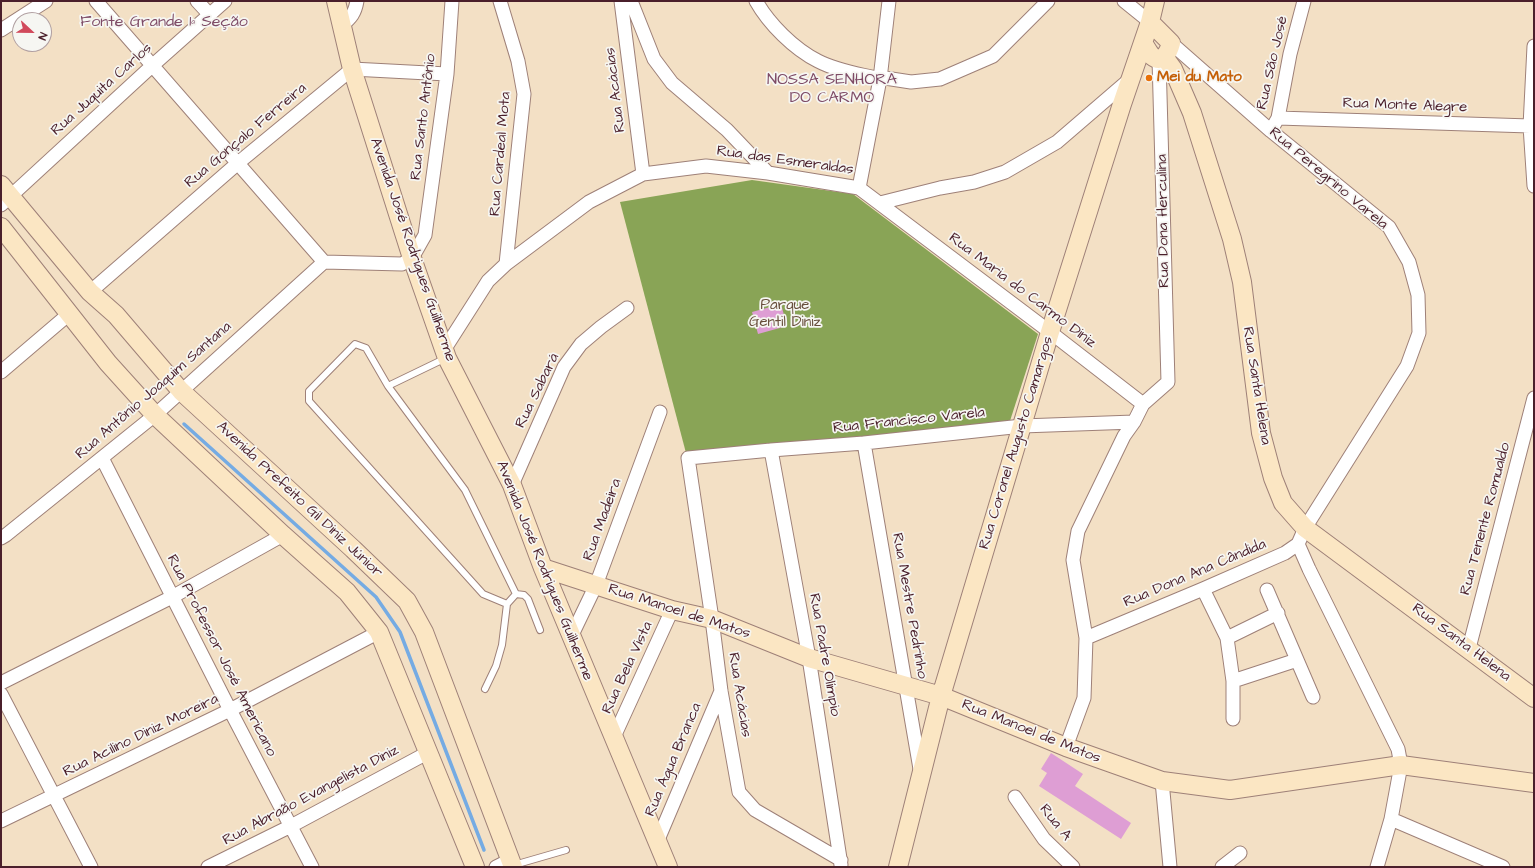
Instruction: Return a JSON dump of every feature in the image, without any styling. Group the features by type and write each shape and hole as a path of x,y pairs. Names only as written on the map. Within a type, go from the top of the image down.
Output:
{"street":[{"path":"1,30 46,1"},
{"path":"96,1 324,262 402,264 412,258"},
{"path":"197,1 210,15"},
{"name":"Rua Juquita Carlos","path":"4,195 225,1"},
{"name":"Avenida José Rodrigues Guilherme","path":"336,1 352,69 412,258 446,354 512,485 542,568 668,867"},
{"path":"342,25 350,19 356,10 357,1"},
{"name":"Rua Santo Antônio","path":"412,258 425,235 447,74 452,1"},
{"name":"Rua Cardeal Mota","path":"500,1 518,61 524,94 506,264"},
{"name":"Rua Acácias","path":"621,1 642,174"},
{"path":"631,1 654,59 672,83 727,130 768,173"},
{"path":"756,1 762,12 790,42 817,61 843,70 880,79 885,78 911,82 940,79 993,56 1048,1"},
{"path":"859,188 880,79 889,1"},
{"path":"1124,1 1150,22 1156,1"},
{"name":"Rua São José","path":"1271,131 1278,118 1290,54 1304,1"},
{"name":"Rua Coronel Augusto Camargos","path":"898,867 941,696 1050,332 1130,80 1161,52 1150,22"},
{"path":"1534,46 1530,126 1534,186"},
{"path":"1161,52 1181,64 1187,57"},
{"name":"Rua Peregrino Varela","path":"1161,52 1187,57 1271,131 1389,227 1409,262 1418,295 1419,333 1407,366 1302,536"},
{"name":"Rua Dona Herculina","path":"1143,404 1168,382 1161,52"},
{"name":"Rua Santa Helena","path":"1161,52 1192,113 1232,239 1242,282 1261,433 1273,478 1283,503 1302,536 1309,569 1398,749 1401,765"},
{"path":"352,69 447,74"},
{"name":"Rua Gonçalo Ferreira","path":"90,292 238,163 352,69"},
{"path":"880,203 940,188 974,182 1006,172 1057,142 1130,80"},
{"name":"Rua Monte Alegre","path":"1278,118 1530,126"},
{"name":"Rua das Esmeraldas","path":"446,354 488,281 506,264 589,202 642,174 706,166 768,173 859,188 880,203"},
{"name":"Avenida Prefeito Gil Diniz Júnior","path":"4,195 90,292 116,315 181,391 353,549 407,601 424,632 508,865"},
{"name":"Rua Maria do Carmo Diniz","path":"880,203 1143,404"},
{"path":"1,226 108,363 155,415 283,535 347,592 379,632 476,867"},
{"name":"Rua Antônio Joaquim Santana","path":"1,538 48,503 155,415 324,262"},
{"name":"Rua Sabará","path":"512,485 564,367 581,344 627,308"},
{"path":"1,372 69,314"},
{"name":"Rua Tenente Romualdo","path":"1469,648 1534,398"},
{"path":"1066,747 1084,698 1086,638 1073,560 1078,531 1124,436 1134,422 1143,404"},
{"name":"Rua Madeira","path":"571,637 596,585 660,412"},
{"name":"Rua Francisco Varela","path":"688,458 864,443 1022,426 1134,422"},
{"name":"Rua Mestre Pedrinho","path":"864,443 907,685 921,775"},
{"name":"Rua Padre Olímpio","path":"771,450 809,658 841,864"},
{"name":"Rua Professor José Americano","path":"102,458 230,710 312,867"},
{"name":"Rua Acácias","path":"688,458 721,691 739,792 755,810 841,864"},
{"path":"1,683 172,597 283,535"},
{"name":"Rua Santa Helena","path":"1302,536 1469,648 1534,698"},
{"name":"Rua Dona Ana Cândida","path":"1086,638 1204,589 1285,553 1302,536"},
{"name":"Rua Manoel de Matos","path":"542,568 672,610 712,620 809,658 941,696 1066,747 1162,781 1230,790 1401,765 1534,783"},
{"path":"1204,589 1227,638 1233,681 1233,719"},
{"path":"1267,590 1313,697"},
{"name":"Rua Bela Vista","path":"613,739 672,610"},
{"path":"1227,638 1278,613"},
{"name":"Rua Acilino Diniz Moreira","path":"1,821 230,710 379,632"},
{"path":"1233,681 1297,660"},
{"name":"Rua Água Branca","path":"657,842 721,691"},
{"path":"1,694 91,867"},
{"name":"Rua Abraão Evangelista Diniz","path":"208,867 291,826 429,752"},
{"path":"1376,867 1391,819 1401,765"},
{"path":"1162,781 1170,867"},
{"name":"Rua A","path":"1015,797 1044,839 1073,867"},
{"path":"1391,819 1503,867"},
{"path":"1222,867 1240,853"}],"lane":[{"path":"507,604 483,594 309,401 310,391 355,344 366,348 388,386 465,490 516,594"},
{"path":"388,386 446,354"},
{"path":"485,689 496,666 502,645 507,604 516,594"},
{"path":"516,594 524,595 528,599 540,630"},
{"path":"508,865 566,850"}],"green space":[{"name":"Parque Gentil Diniz","path":"752,180 853,194 1038,334 1009,424 686,453 620,202"}],"building":[{"path":"781,304 787,326 758,334 752,312"},
{"path":"1051,753 1083,774 1075,786 1131,823 1121,839 1039,786 1047,773 1041,769"}],"waterway":[{"path":"184,424 376,597 400,632 484,850"}],"place":[{"name":"Mei du Mato","path":"1149,78"}],"district":[{"name":"Fonte Grande 1ª Seção","path":"164,23"},
{"name":"NOSSA SENHORA DO CARMO","path":"832,90"}]}
